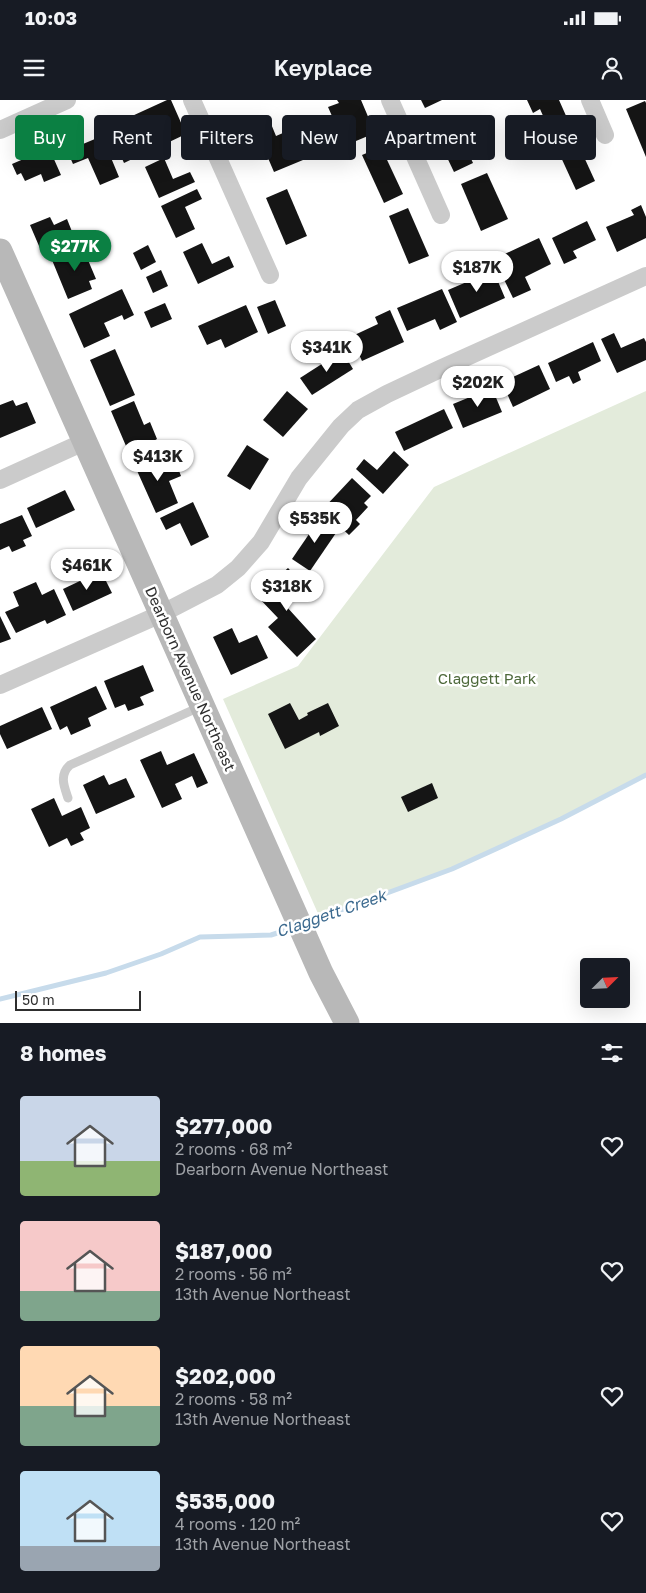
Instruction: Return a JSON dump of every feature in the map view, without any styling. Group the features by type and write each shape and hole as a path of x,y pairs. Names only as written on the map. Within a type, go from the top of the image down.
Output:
{"street":[{"path":"0,130 67,100"},
{"path":"192,100 270,275"},
{"path":"390,100 441,215"},
{"path":"590,100 605,135"},
{"name":"Dearborn Avenue Northeast","path":"0,250 321,973 347,1023"},
{"path":"0,685 161,614 217,585 238,568 261,542 299,478 340,426 358,410 440,369 646,276"},
{"path":"0,480 86,442"}],"lane":[{"path":"68,798 63,783 63,776 65,769 70,765 202,706"}],"green space":[{"name":"Claggett Park","path":"646,391 646,775 561,819 452,869 320,918 223,699 298,666 434,487"}],"building":[{"path":"167,100 171,100 181,123 181,136 171,141 171,115 134,115"},
{"path":"337,100 361,100 367,115 366,137 356,141 356,115 332,115 328,107 339,103"},
{"path":"421,100 442,100 425,108"},
{"path":"527,100 559,100 566,115 543,115 540,109 533,113"},
{"path":"645,101 646,103 646,157 626,109"},
{"path":"272,126 276,136 282,133 282,160 303,160 274,172 269,160 272,160"},
{"path":"94,139 94,160 112,160 119,177 100,185 88,158 84,160 84,144"},
{"path":"366,153 366,160 387,160 403,194 384,203 362,155"},
{"path":"21,160 54,160 61,175 44,182 41,174 25,181 21,173 17,175 12,164"},
{"path":"71,160 83,160 73,164"},
{"path":"160,160 165,160 173,179 190,172 195,182 159,198 145,167"},
{"path":"448,160 472,160 473,163 454,172"},
{"path":"562,160 585,160 595,181 576,190"},
{"path":"487,173 508,219 481,231 461,184"},
{"path":"197,189 202,199 185,207 195,229 176,238 161,206"},
{"path":"287,189 307,236 286,245 266,198"},
{"path":"641,205 646,217 646,238 617,252 606,227 634,215 631,210"},
{"path":"408,208 429,256 409,264 389,216"},
{"path":"50,217 54,225 67,219 75,239 42,253 30,225"},
{"path":"587,221 596,240 573,251 577,258 564,264 552,238"},
{"path":"539,238 551,264 525,277 531,290 513,298 494,259"},
{"path":"202,243 212,264 229,256 234,267 198,284 183,252"},
{"path":"87,245 93,258 88,260 96,279 89,281 92,289 68,299 52,260"},
{"path":"148,245 156,262 141,270 133,253"},
{"path":"491,265 505,298 460,318 448,290 476,278 473,273"},
{"path":"161,270 168,286 153,293 146,277"},
{"path":"122,289 134,315 124,320 122,315 104,323 110,336 84,348 69,314"},
{"path":"442,289 457,322 440,330 435,319 407,331 397,308"},
{"path":"275,300 286,326 268,334 257,307"},
{"path":"165,303 172,319 151,328 144,312"},
{"path":"246,305 258,332 225,348 221,339 207,345 198,326"},
{"path":"390,310 404,342 362,361 355,346 350,348 346,339 378,324 375,317"},
{"path":"614,333 621,348 644,338 646,342 646,360 617,373 601,339"},
{"path":"593,342 601,361 578,372 581,380 573,384 569,376 556,382 548,363"},
{"path":"115,349 135,395 110,406 90,360"},
{"path":"342,351 353,369 312,395 300,378"},
{"path":"539,365 550,389 513,407 502,382"},
{"path":"492,388 502,412 463,428 453,404"},
{"path":"287,391 308,409 283,437 263,420"},
{"path":"13,400 16,406 27,402 36,423 0,438 0,405"},
{"path":"134,401 144,425 150,422 157,439 152,442 155,450 132,460 111,411"},
{"path":"444,409 453,428 404,451 395,432"},
{"path":"247,445 269,459 250,490 227,476"},
{"path":"394,451 409,465 383,494 356,469 364,459 377,470"},
{"path":"156,454 163,469 176,463 181,476 169,481 178,503 156,513 134,464"},
{"path":"352,478 371,496 364,503 368,507 356,520 360,524 349,535 322,510"},
{"path":"65,490 75,510 36,528 27,508"},
{"path":"193,502 209,537 191,546 180,523 166,530 160,518"},
{"path":"22,515 32,536 23,540 26,546 12,552 9,546 0,550 0,524"},
{"path":"320,518 338,530 310,571 292,559"},
{"path":"288,568 306,587 286,606 316,639 297,657 268,627 278,618 257,596"},
{"path":"101,571 112,593 73,611 63,589"},
{"path":"36,582 42,595 54,589 66,615 47,624 45,620 16,633 5,612 19,606 13,592"},
{"path":"0,616 11,639 0,643"},
{"path":"232,628 239,643 257,635 268,658 231,675 213,637"},
{"path":"143,665 154,691 140,697 144,705 128,711 125,704 115,708 104,681"},
{"path":"96,686 107,709 88,718 91,726 71,735 67,726 60,730 50,707"},
{"path":"290,703 299,720 308,715 307,713 328,703 339,726 320,736 319,732 285,749 268,714"},
{"path":"42,707 52,729 7,749 0,734 0,726"},
{"path":"161,751 167,765 194,753 208,783 197,788 192,776 175,784 182,799 162,808 140,760"},
{"path":"104,775 109,785 126,778 135,797 96,814 83,785"},
{"path":"432,783 438,798 408,812 401,797"},
{"path":"54,798 62,816 81,807 90,828 80,833 84,840 71,846 67,838 49,847 31,809"}],"waterway":[{"name":"Claggett Creek","path":"306,923 452,869 561,819 646,775"},
{"name":"Claggett Creek","path":"0,999 106,973 161,954 200,937 271,935 293,928"}]}
